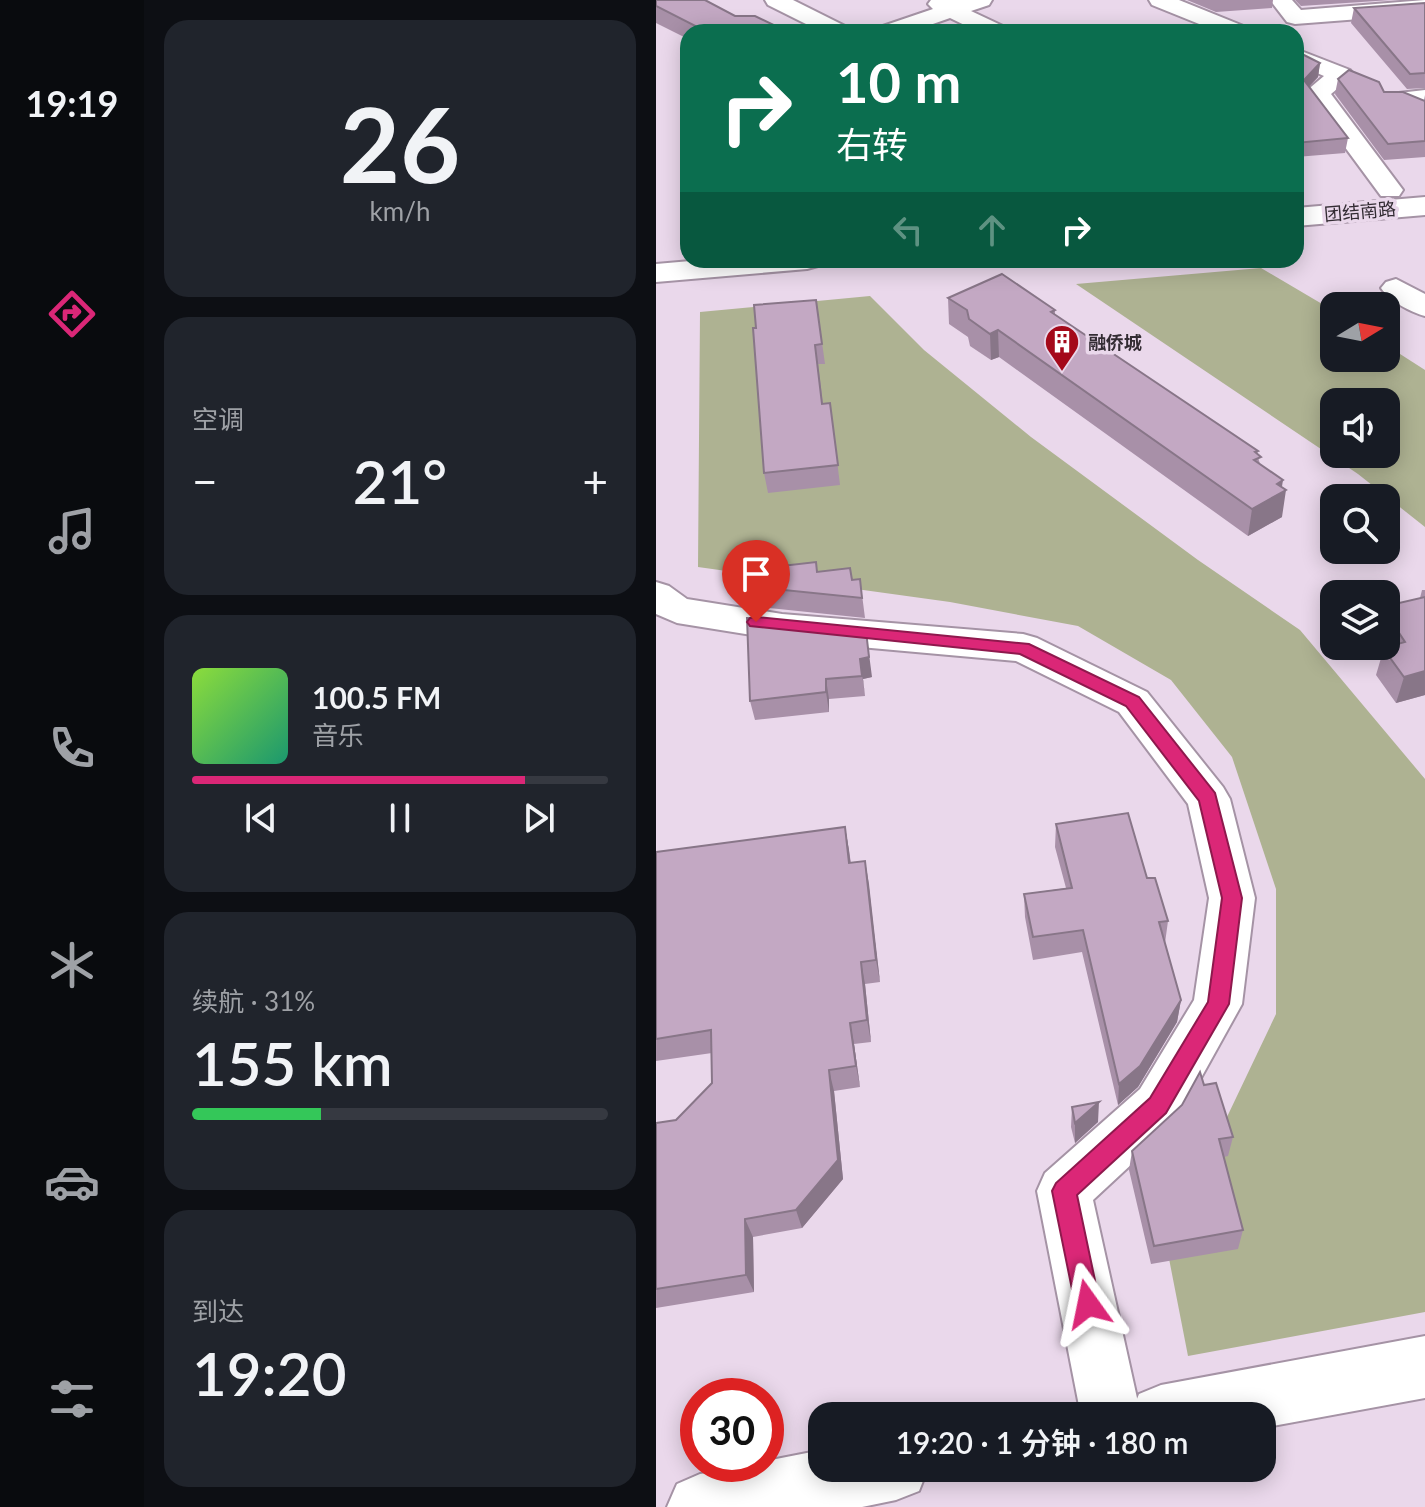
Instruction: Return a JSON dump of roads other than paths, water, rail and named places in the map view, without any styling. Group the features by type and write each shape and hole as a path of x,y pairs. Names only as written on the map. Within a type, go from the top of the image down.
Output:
{"main road":[{"name":"团结南路","path":"1304,197 1425,187"},
{"name":"团结南路","path":"1304,216 1425,206"},
{"path":"656,257 680,255"},
{"path":"656,273 714,268"},
{"path":"1236,1402 1425,1367"},
{"path":"700,1507 826,1482"}],"street":[{"path":"776,0 823,24"},
{"path":"930,0 981,24"},
{"path":"911,24 981,0"},
{"path":"1160,0 1218,24"},
{"path":"1281,0 1295,17 1425,7"},
{"path":"1304,59 1342,75 1317,92 1390,190"},
{"path":"1390,100 1425,97"},
{"path":"1396,288 1425,307"},
{"path":"656,595 677,610 782,627 1023,648 1133,702 1208,799 1232,898 1218,1004 1158,1106 1064,1191 1108,1402"}],"place":[{"name":"融侨城","path":"1062,373"}]}
